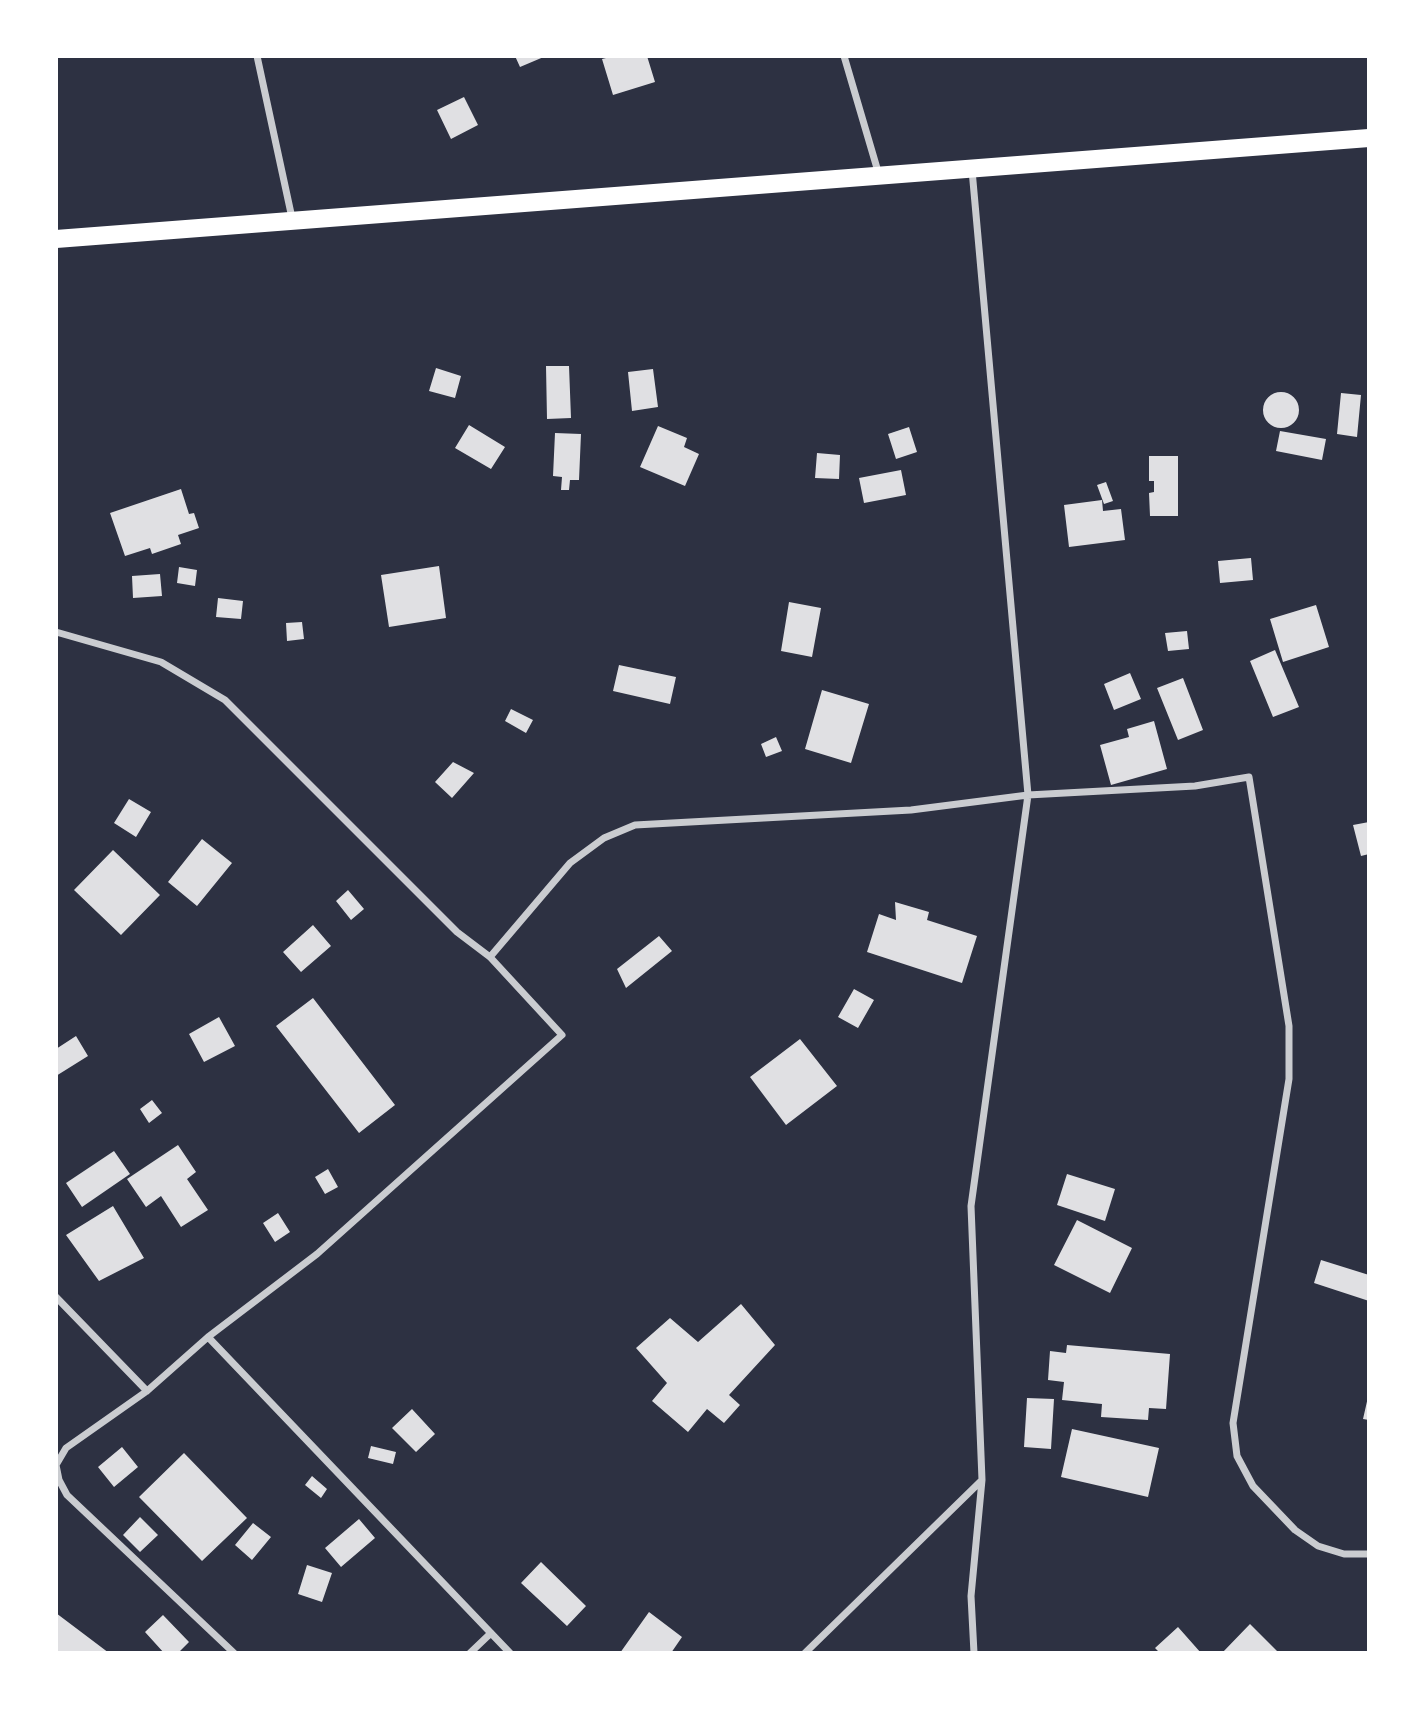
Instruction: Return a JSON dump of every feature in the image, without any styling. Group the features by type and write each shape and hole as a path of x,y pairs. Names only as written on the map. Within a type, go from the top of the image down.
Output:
{"main road":[{"path":"56,239 292,218 1369,138"}],"street":[{"path":"257,56 292,218"},
{"path":"844,56 879,175"},
{"path":"972,169 1028,795 971,1206 982,1480 971,1596 974,1653"},
{"path":"56,632 161,662 225,701 457,932 489,957 562,1035 317,1254 208,1337 146,1391 65,1448 56,1465 59,1480 67,1495 234,1653"},
{"path":"489,957 570,863 604,838 635,825 911,810 1028,795 1195,786 1249,778 1289,1026 1289,1079 1233,1423 1237,1455 1254,1486 1295,1530 1318,1546 1344,1554 1369,1554"},
{"path":"56,1297 146,1391"},
{"path":"208,1337 510,1653"},
{"path":"805,1653 982,1480"},
{"path":"470,1653 491,1633"}],"building":[{"path":"515,56 546,56 520,67"},
{"path":"614,56 647,56 655,82 613,95 602,59"},
{"path":"464,97 478,125 451,139 437,110"},
{"path":"546,366 569,366 571,418 547,419"},
{"path":"436,368 461,376 455,398 429,391"},
{"path":"653,369 658,407 632,411 628,372"},
{"path":"1281,392 1294,397 1299,410 1294,423 1281,428 1268,423 1263,410 1268,397"},
{"path":"1341,393 1361,395 1357,437 1337,434"},
{"path":"469,425 505,447 491,469 455,448"},
{"path":"658,426 687,438 684,447 699,454 685,486 640,467"},
{"path":"909,427 917,452 896,459 888,434"},
{"path":"1280,431 1326,439 1322,460 1276,451"},
{"path":"555,433 581,434 579,480 570,480 569,490 561,490 562,477 553,476"},
{"path":"817,453 840,455 839,479 815,478"},
{"path":"1149,456 1178,456 1178,516 1150,516 1149,493 1154,492 1154,481 1149,481"},
{"path":"901,470 906,495 864,503 859,478"},
{"path":"1106,482 1113,501 1104,504 1097,485"},
{"path":"181,489 189,514 194,513 199,528 178,535 181,544 152,554 150,548 125,556 110,513"},
{"path":"1102,500 1103,511 1121,509 1125,540 1069,547 1064,505"},
{"path":"1251,558 1253,580 1220,583 1218,561"},
{"path":"439,566 446,618 389,627 381,575"},
{"path":"179,567 197,570 195,586 177,583"},
{"path":"160,574 162,596 133,598 132,576"},
{"path":"218,598 243,601 241,619 216,617"},
{"path":"789,602 821,608 812,657 781,651"},
{"path":"1316,605 1329,647 1283,662 1270,619"},
{"path":"302,622 304,639 287,641 286,623"},
{"path":"1187,631 1189,649 1168,651 1165,633"},
{"path":"1275,650 1299,707 1273,717 1250,661"},
{"path":"619,665 676,677 670,704 613,691"},
{"path":"1130,673 1141,699 1114,710 1104,684"},
{"path":"1183,678 1203,730 1178,740 1157,688"},
{"path":"822,690 869,704 851,763 805,749"},
{"path":"511,709 533,720 526,733 505,721"},
{"path":"1154,721 1167,769 1111,785 1100,745 1129,737 1127,729"},
{"path":"776,737 782,751 766,757 761,744"},
{"path":"453,762 474,773 452,798 435,782"},
{"path":"129,799 151,812 136,837 114,823"},
{"path":"1369,822 1369,854 1361,856 1353,825"},
{"path":"202,839 232,863 197,906 168,882"},
{"path":"113,850 160,895 121,935 74,890"},
{"path":"348,890 364,909 351,920 336,901"},
{"path":"895,902 929,912 927,920 977,936 962,983 867,952 879,914 896,920"},
{"path":"313,925 331,946 301,972 283,952"},
{"path":"659,936 672,951 626,988 617,969"},
{"path":"854,989 874,1000 858,1028 838,1017"},
{"path":"313,998 395,1105 359,1133 276,1026"},
{"path":"219,1017 235,1046 204,1062 189,1034"},
{"path":"76,1036 88,1056 56,1076 56,1049"},
{"path":"800,1039 837,1086 786,1125 750,1077"},
{"path":"152,1100 162,1113 149,1123 140,1109"},
{"path":"178,1145 196,1172 187,1179 208,1210 181,1227 161,1196 146,1207 127,1179"},
{"path":"114,1151 130,1174 82,1207 66,1183"},
{"path":"328,1169 338,1187 325,1194 315,1177"},
{"path":"1067,1174 1115,1189 1105,1221 1057,1205"},
{"path":"113,1206 144,1258 99,1281 66,1235"},
{"path":"278,1213 290,1232 275,1242 263,1223"},
{"path":"1077,1220 1132,1248 1110,1293 1054,1265"},
{"path":"1321,1260 1369,1275 1369,1301 1314,1283"},
{"path":"741,1304 775,1345 729,1395 740,1405 724,1423 707,1409 688,1432 652,1401 667,1383 636,1348 670,1318 698,1342"},
{"path":"1067,1345 1170,1354 1166,1409 1149,1408 1148,1420 1101,1417 1102,1404 1062,1400 1064,1382 1048,1380 1050,1351 1066,1353"},
{"path":"1369,1397 1369,1420 1363,1419"},
{"path":"1027,1398 1054,1399 1051,1449 1024,1447"},
{"path":"412,1409 435,1434 416,1452 392,1428"},
{"path":"1072,1429 1159,1448 1148,1497 1061,1477"},
{"path":"371,1446 396,1452 393,1464 368,1458"},
{"path":"122,1447 138,1467 114,1487 98,1467"},
{"path":"184,1453 247,1518 202,1561 139,1497"},
{"path":"312,1476 327,1489 321,1498 305,1485"},
{"path":"140,1517 158,1535 140,1552 123,1535"},
{"path":"359,1519 375,1538 341,1567 325,1548"},
{"path":"253,1523 271,1537 252,1560 235,1545"},
{"path":"541,1562 586,1606 567,1626 521,1583"},
{"path":"307,1565 332,1573 322,1602 298,1594"},
{"path":"649,1612 682,1637 671,1653 620,1653"},
{"path":"56,1613 109,1653 56,1653"},
{"path":"163,1615 189,1642 178,1653 164,1653 145,1632"},
{"path":"1250,1624 1279,1653 1222,1653"},
{"path":"1178,1627 1201,1653 1160,1653 1155,1648"}]}
